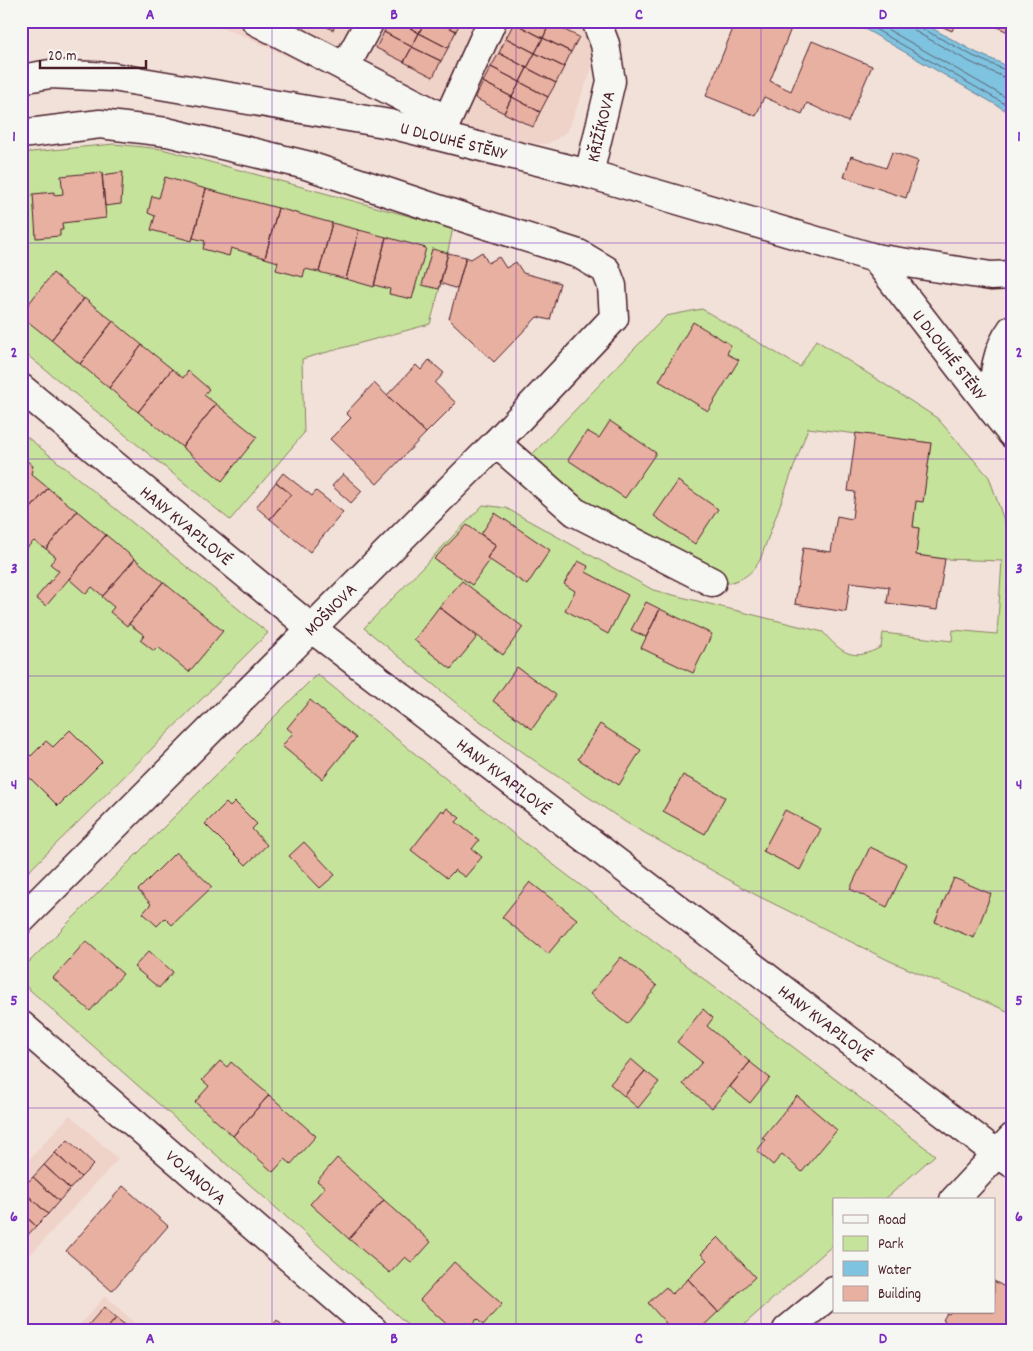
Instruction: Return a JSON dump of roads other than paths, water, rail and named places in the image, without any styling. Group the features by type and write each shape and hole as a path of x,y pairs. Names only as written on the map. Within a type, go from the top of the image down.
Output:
{"street":[{"path":"256,21 345,67 443,128 492,21"},
{"path":"345,67 370,21"},
{"name":"KŘIŽÍKOVA","path":"589,174 611,81 606,44 596,21"},
{"name":"U DLOUHÉ STĚNY","path":"21,79 50,74 112,77 390,124 443,128 589,174 875,258 991,276 1012,276"},
{"name":"MOŠNOVA","path":"21,134 100,124 167,132 306,165 579,254 606,270 612,286 614,318 496,443 21,920"},
{"name":"U DLOUHÉ STĚNY","path":"875,258 992,409"},
{"name":"U DLOUHÉ STĚNY","path":"992,409 995,364 1007,335 1012,329"},
{"name":"HANY KVAPILOVÉ","path":"21,388 311,628 1006,1151"},
{"path":"992,409 1012,434"},
{"path":"496,443 575,512 712,582"},
{"name":"VOJANOVA","path":"21,1025 373,1330"},
{"path":"956,1198 1006,1151"},
{"path":"787,1330 833,1292"}],"water":[{"path":"851,21 919,21 975,52 1012,68 1012,114"}]}
